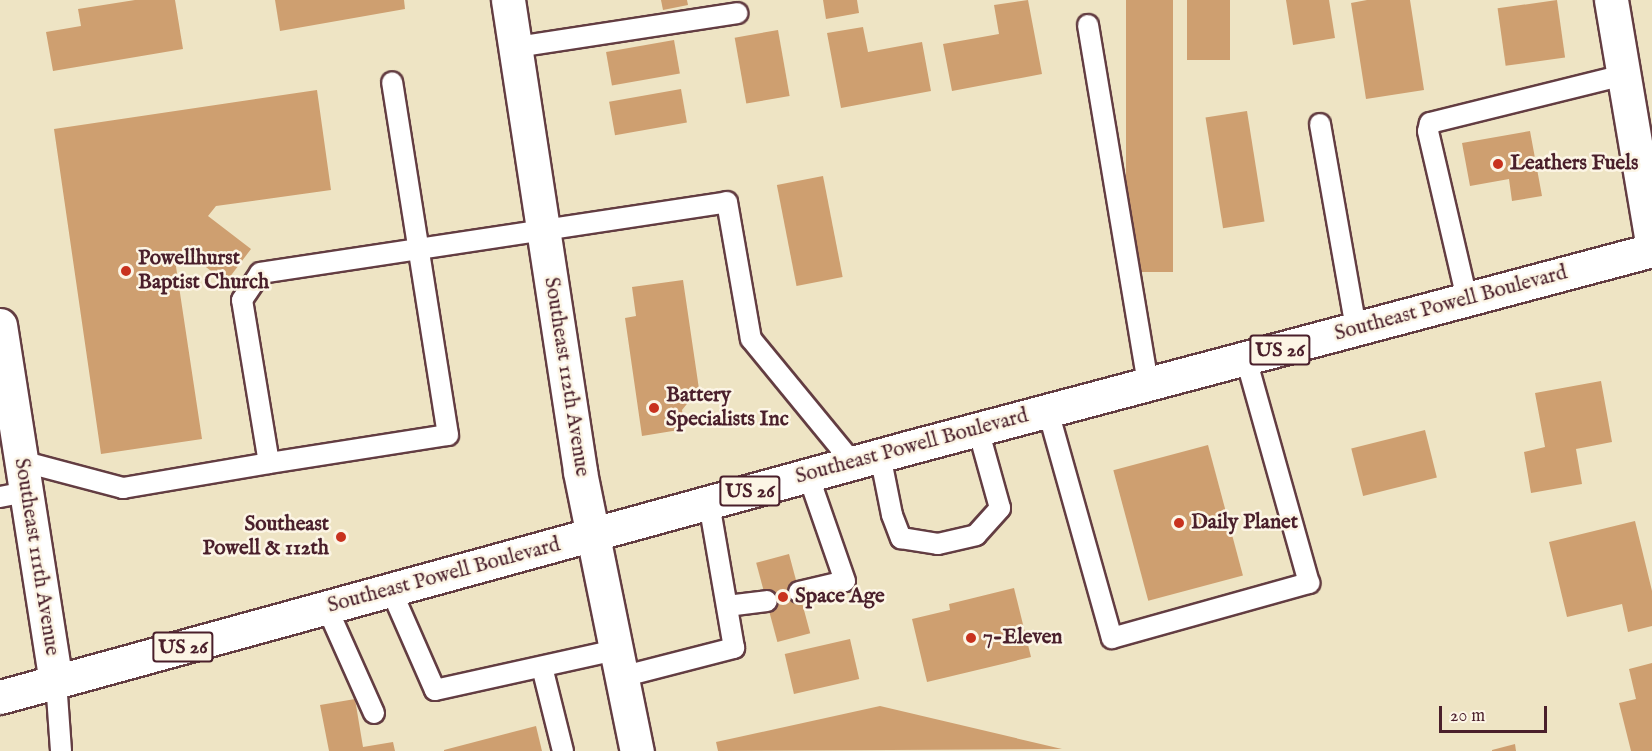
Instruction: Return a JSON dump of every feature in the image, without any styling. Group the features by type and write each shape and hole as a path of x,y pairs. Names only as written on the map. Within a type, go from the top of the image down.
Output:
{"main road":[{"name":"Southeast 112th Avenue","path":"508,0 592,536 637,751"},
{"path":"1611,0 1652,242"},
{"name":"Southeast Powell Boulevard","path":"0,697 867,459 1652,250"},
{"name":"Southeast 111th Avenue","path":"0,326 16,483 56,681"}],"lane":[{"path":"516,46 737,13"},
{"path":"1088,25 1148,385"},
{"path":"1467,299 1428,131 1430,123 1624,75"},
{"path":"16,483 123,489 448,435 392,82"},
{"path":"1320,124 1356,329"},
{"path":"269,463 242,300 260,273 727,202 751,339 867,459 902,538 938,544 976,535 1000,508 978,429"},
{"path":"1048,411 1112,638 1309,583 1246,359"},
{"path":"799,592 845,581 808,475"},
{"path":"391,590 435,690 542,667 618,664 734,648 709,503"},
{"path":"727,606 767,602"},
{"path":"327,608 374,713"},
{"path":"542,667 563,751"},
{"path":"56,681 62,751"}],"building":[{"path":"135,0 175,0 183,49 53,71 46,32 81,26 78,9"},
{"path":"275,0 404,0 405,9 280,31"},
{"path":"661,0 687,0 688,5 663,10"},
{"path":"823,0 857,0 859,13 826,19"},
{"path":"1028,0 1042,74 952,91 943,44 999,34 994,5"},
{"path":"1126,0 1173,0 1173,272 1126,272"},
{"path":"1187,0 1230,0 1230,60 1187,60"},
{"path":"1286,0 1329,0 1335,38 1293,45"},
{"path":"1367,0 1410,0 1424,90 1366,99 1351,3"},
{"path":"1557,0 1565,57 1506,66 1498,8"},
{"path":"863,27 868,52 922,42 931,91 841,108 827,33"},
{"path":"778,30 790,96 746,104 735,38"},
{"path":"674,40 680,73 612,85 606,52"},
{"path":"681,89 687,122 615,135 609,102"},
{"name":"Powellhurst Baptist Church","path":"317,90 331,190 216,206 208,216 251,249 226,282 183,250 175,260 202,439 101,454 54,129"},
{"path":"1247,111 1265,222 1223,228 1206,118"},
{"path":"1530,131 1542,196 1512,201 1509,179 1470,186 1462,143"},
{"path":"823,176 843,277 797,286 777,185"},
{"path":"683,280 699,389 682,410 685,429 642,436 625,318 636,316 632,287"},
{"path":"1601,381 1612,442 1576,449 1582,484 1531,493 1524,452 1545,447 1535,393"},
{"path":"1425,430 1437,478 1363,496 1351,448"},
{"name":"Daily Planet","path":"1208,445 1243,575 1148,601 1113,470"},
{"path":"1635,521 1652,591 1652,626 1628,632 1622,604 1567,617 1549,542"},
{"name":"Space Age","path":"789,554 810,633 777,642 756,563"},
{"name":"7-Eleven","path":"1014,588 1031,657 927,682 912,619 950,610 949,604"},
{"path":"850,639 859,679 794,694 785,654"},
{"path":"1652,663 1652,751 1631,751 1619,703 1636,699 1629,669"},
{"path":"355,699 363,747 393,742 395,751 329,751 320,705"},
{"path":"880,706 1062,749 718,751 716,742"},
{"path":"536,726 542,751 444,751 444,750"},
{"path":"1515,744 1516,751 1492,751 1492,750"}],"place":[{"name":"Leathers Fuels","path":"1498,164"},
{"name":"Powellhurst Baptist Church","path":"126,271"},
{"name":"Battery Specialists Inc","path":"654,408"},
{"name":"Daily Planet","path":"1179,523"},
{"name":"Southeast Powell & 112th","path":"341,537"},
{"name":"Space Age","path":"783,597"},
{"name":"7-Eleven","path":"971,638"}]}
